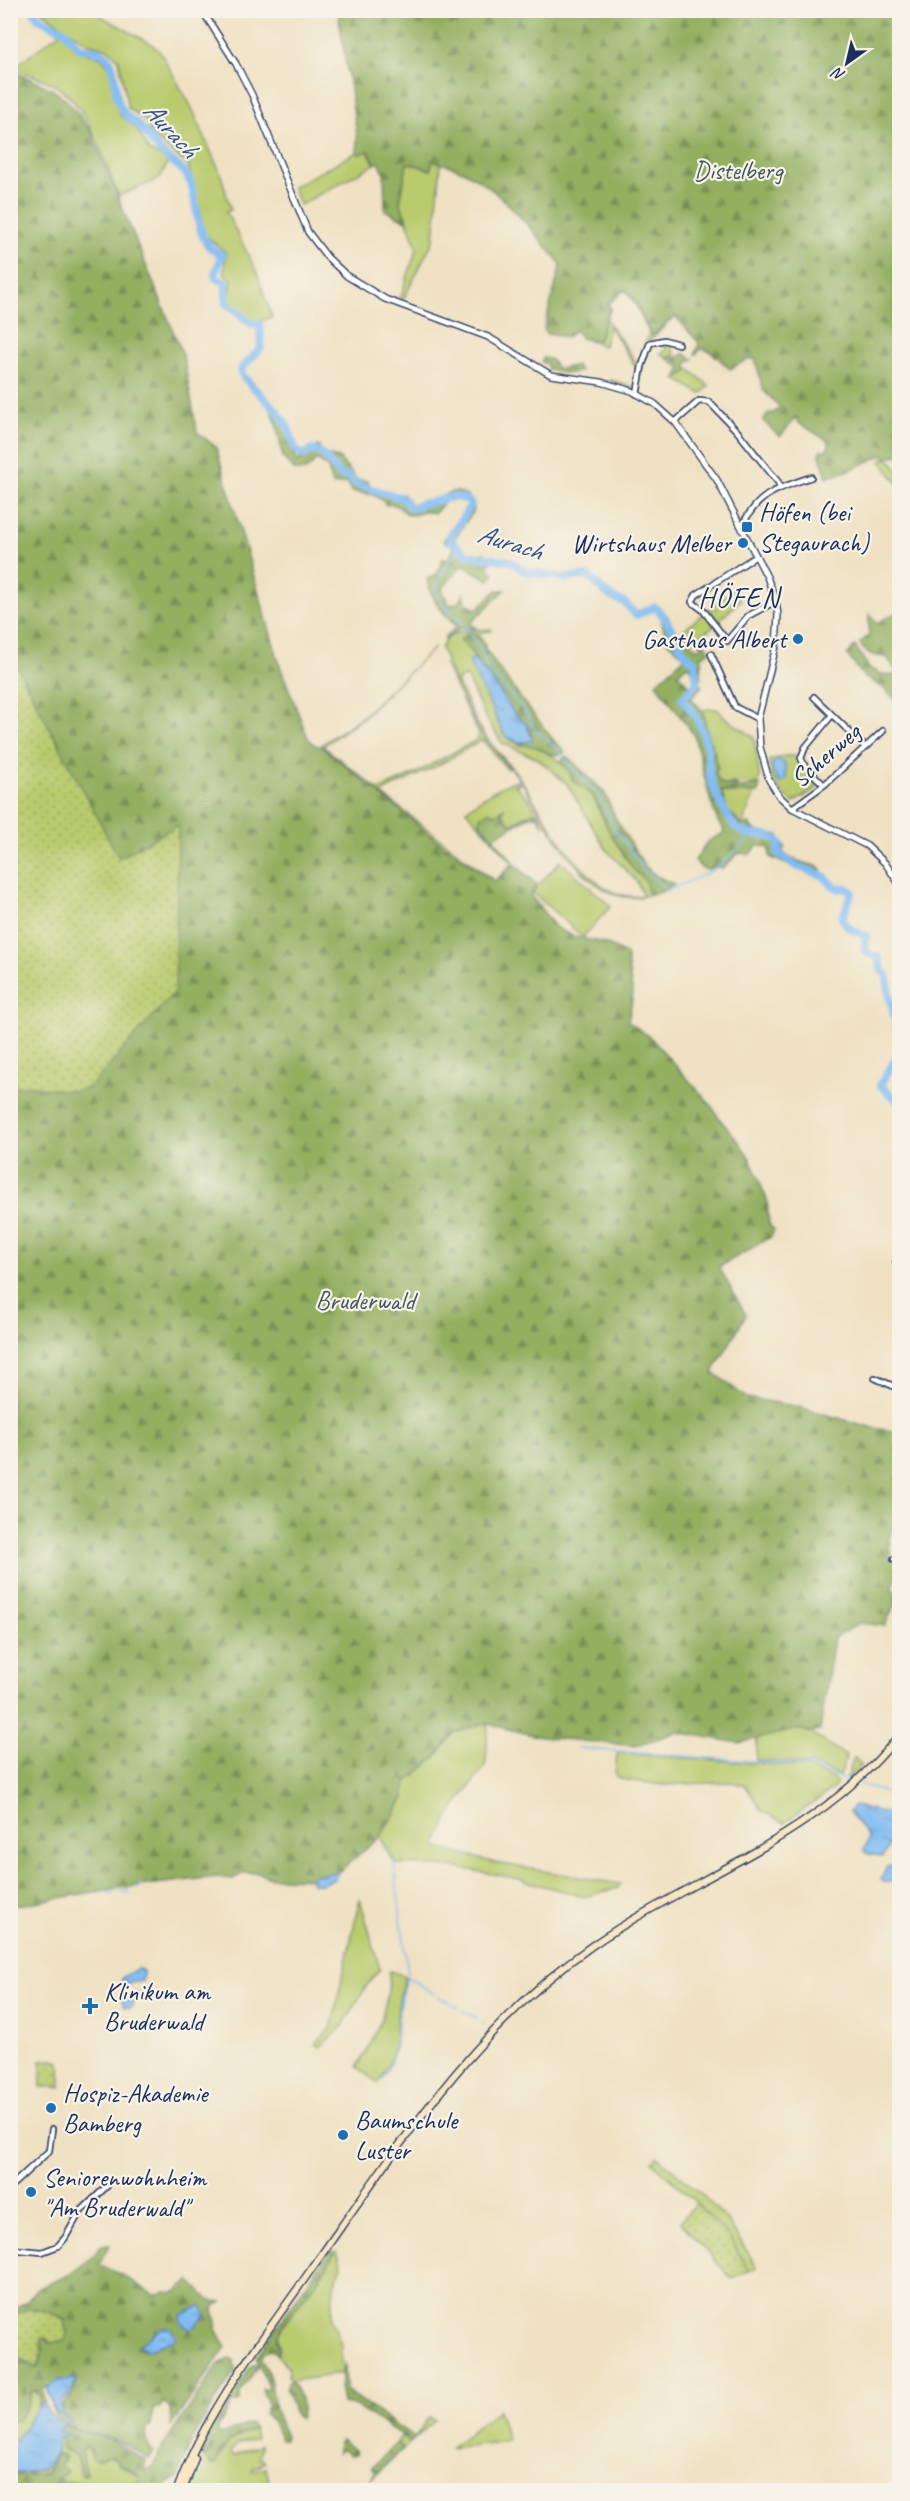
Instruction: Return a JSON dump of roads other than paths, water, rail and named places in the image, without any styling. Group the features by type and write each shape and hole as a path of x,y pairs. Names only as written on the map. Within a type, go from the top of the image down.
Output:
{"main road":[{"path":"177,2490 185,2469 219,2405 249,2358 421,2115 466,2062 518,2008 572,1961 619,1928 812,1818 865,1774 900,1734"},
{"path":"183,2490 202,2438"},
{"path":"188,2477 191,2490"}],"street":[{"path":"202,10 236,64 252,95 308,232 336,266 359,285 385,299 480,333 545,372 569,379 615,385 637,394 667,412 675,422 703,458 742,526 776,601 778,615 776,646 758,719 760,747 768,780 779,796 795,810 867,846 885,863 900,885"},
{"path":"637,394 642,366 650,344 664,340 678,344"},
{"path":"675,422 699,401 709,402 737,431 778,482 780,488"},
{"path":"742,526 759,499 780,488 811,477"},
{"path":"756,556 696,595 692,602 703,610 727,641 748,616 757,609 776,601"},
{"path":"711,654 735,707 758,719"},
{"path":"814,697 865,747"},
{"path":"824,785 804,765 801,758 805,748 832,715"},
{"name":"Scherweg","path":"795,810 883,731"},
{"path":"875,1378 899,1387"},
{"path":"10,2187 49,2151 52,2129"},
{"path":"10,2249 34,2253 58,2246 80,2212 107,2186"}],"water":[{"path":"473,658 495,684 515,715 526,724 533,741 517,742 505,736 469,661"},
{"path":"780,760 785,764 786,780 782,783 774,774 773,768 773,762"},
{"path":"854,1806 892,1814 890,1843 883,1857 866,1853 864,1850 869,1838 849,1812"},
{"path":"899,1866 899,1882 883,1882 881,1879 887,1867"},
{"path":"336,1872 335,1879 321,1884 312,1884 311,1876"},
{"path":"138,1968 143,1971 142,1981 127,1984 121,1982 123,1977"},
{"path":"138,1992 141,1995 130,2008 124,2007 121,1998"},
{"path":"201,2305 206,2316 192,2329 184,2326 180,2320 182,2315"},
{"path":"163,2328 171,2328 175,2340 146,2350 139,2345 142,2342"},
{"path":"77,2379 71,2392 61,2403 61,2413 71,2422 68,2423 55,2410 47,2388 60,2380"},
{"path":"44,2403 48,2413 63,2426 59,2432 68,2435 58,2437 57,2450 53,2459 43,2468 11,2474 14,2445 31,2417"}],"waterway":[{"name":"Aurach","path":"33,10 38,18 65,31 80,49 96,50 106,55 114,73 120,105 126,115 189,179 202,234 206,243 222,255 215,274 216,278 226,283 226,304 251,324 260,325 261,348 242,368 241,373 283,420 297,451 305,455 311,450 316,451 325,457 338,473 348,476 355,484 399,497 410,508 418,507 422,503 455,497 467,500 471,505 450,538 467,555 510,561 525,571 566,578 588,576 613,598 624,602 636,615 655,607 661,613 684,652 695,662 697,683 682,699 695,715 701,728 707,748 711,781 724,810 741,831 774,838 780,843 778,854 796,866 824,876 832,885 852,892 842,919 849,928 866,936 865,950 878,957 882,971 887,975 889,995 900,1035"},
{"path":"459,547 437,581 435,593 462,622 481,650 487,667 523,709 536,731 557,748 571,767 599,795 614,828 643,869 667,891 712,871 752,837"},
{"name":"Aurach","path":"900,1052 880,1085 900,1103"},
{"path":"578,1748 812,1766 848,1781"},
{"path":"860,1784 900,1797"},
{"path":"384,1847 394,1863 408,1973"},
{"path":"138,1889 141,1885"},
{"path":"119,1892 131,1892"},
{"path":"108,1893 114,1893"},
{"path":"382,2080 393,2054 400,2003 407,1977 433,1993"},
{"path":"438,1996 459,2008"},
{"path":"463,2011 477,2018"}],"place":[{"name":"Höfen (bei Stegaurach)","path":"747,527"},
{"name":"Wirtshaus Melber","path":"743,543"},
{"name":"Gasthaus Albert","path":"798,639"},
{"name":"Klinikum am Bruderwald","path":"90,2006"},
{"name":"Hospiz-Akademie Bamberg","path":"51,2108"},
{"name":"Baumschule Luster","path":"343,2135"},
{"name":"Seniorenwohnheim \"Am Bruderwald\"","path":"31,2192"}],"district":[{"name":"HÖFEN","path":"739,597"}],"park label":[{"name":"Distelberg","path":"738,170"},
{"name":"Bruderwald","path":"365,1300"}]}
